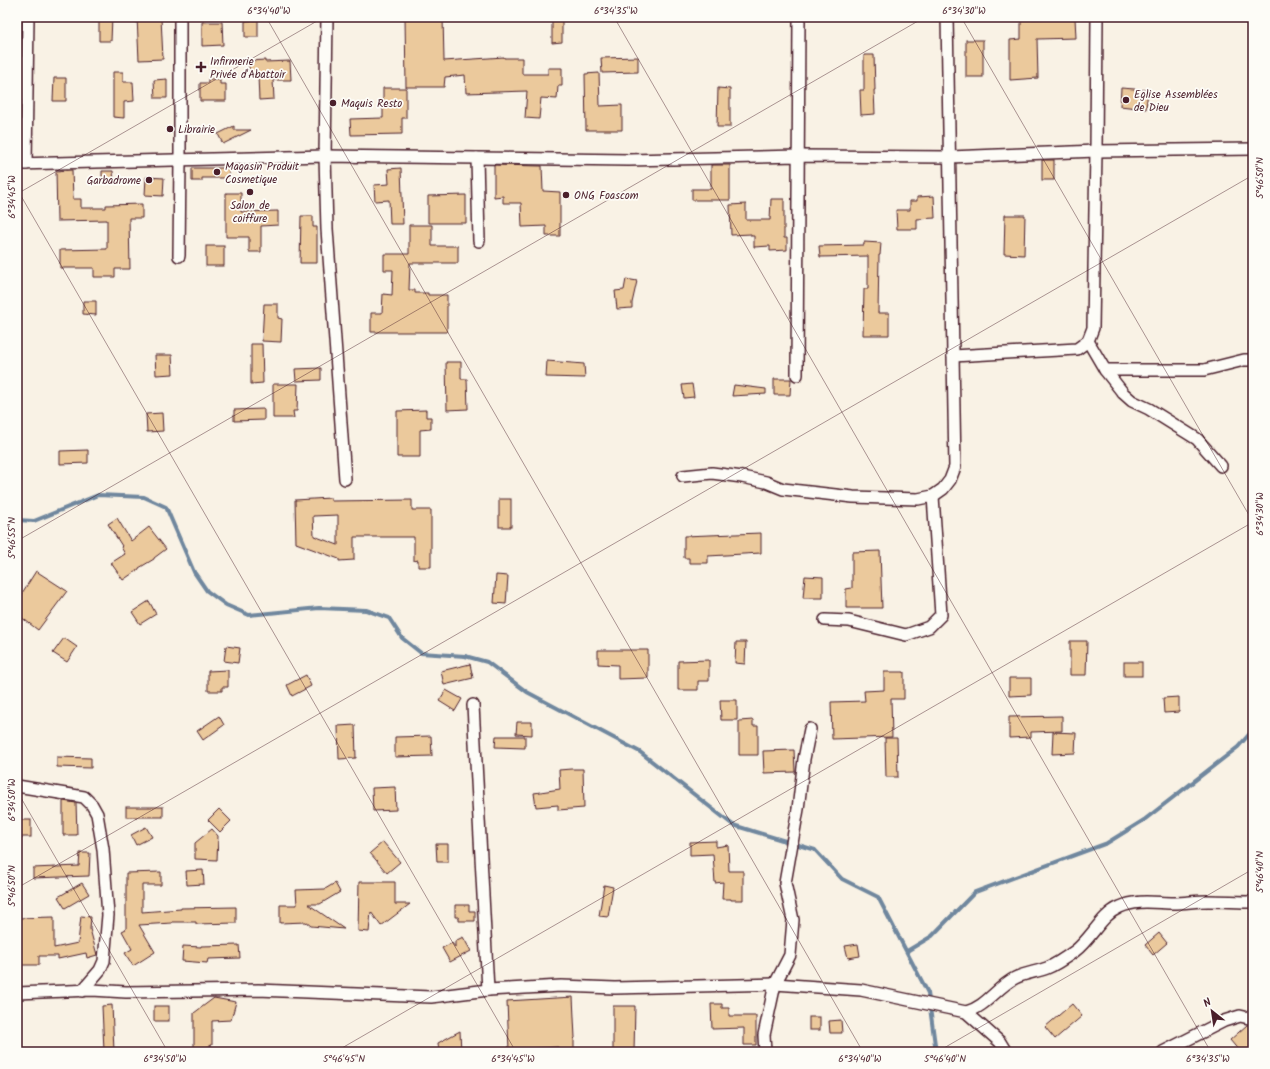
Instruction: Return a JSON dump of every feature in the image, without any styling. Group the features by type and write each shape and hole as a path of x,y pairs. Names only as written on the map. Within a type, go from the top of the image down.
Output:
{"street":[{"path":"28,17 22,164 325,156 629,160 797,156 950,157 1096,151 1253,149"},
{"path":"179,256 180,17"},
{"path":"327,17 325,156 327,229 345,479"},
{"path":"797,375 797,156 799,17"},
{"path":"683,476 712,473 742,476 766,482 783,489 853,497 918,499 933,496 943,489 950,480 955,467 947,17"},
{"path":"953,356 1077,349 1088,341 1093,328 1097,17"},
{"path":"477,158 479,241"},
{"path":"1088,341 1105,370 1123,393 1132,401 1149,409 1197,439 1221,466"},
{"path":"1105,370 1204,370 1244,360 1253,360"},
{"path":"825,620 849,621 906,635 929,627 942,615 933,496"},
{"path":"473,705 488,990"},
{"path":"765,1052 764,1035 775,984 790,955 793,920 785,883 810,729"},
{"path":"17,786 84,797 92,805 97,814 103,849 108,915 104,961 100,970 82,991"},
{"path":"17,993 104,990 126,992 258,990 431,997 488,990 561,986 615,988 775,984 861,990 966,1012 980,1006 1007,983 1016,978 1049,968 1076,951 1108,914 1121,906 1140,902 1253,902"},
{"path":"966,1012 1000,1042 1006,1052"},
{"path":"1163,1052 1224,1021 1240,1016 1253,1019"}],"building":[{"path":"99,17 112,17 111,41 99,41"},
{"path":"137,17 161,18 163,59 139,60"},
{"path":"405,17 443,17 444,61 504,57 522,58 522,74 548,74 548,68 562,68 562,86 558,86 557,99 541,98 539,119 525,118 527,91 466,93 465,75 445,77 444,87 406,87"},
{"path":"1075,18 1076,38 1037,39 1038,78 1010,80 1010,40 1021,39 1021,19"},
{"path":"552,19 562,19 562,42 552,43"},
{"path":"258,20 258,37 245,37 245,21"},
{"path":"202,22 222,22 223,45 202,46"},
{"path":"966,40 983,40 983,77 966,77"},
{"path":"864,55 874,55 875,114 861,115 860,90 864,90"},
{"path":"638,57 638,72 602,73 601,58"},
{"path":"265,60 265,62 290,61 291,80 273,80 274,99 259,100 258,76 249,76 249,61"},
{"path":"113,72 123,72 123,82 133,82 134,101 124,102 124,118 113,117"},
{"path":"599,73 600,106 622,105 622,130 586,130 585,74"},
{"path":"54,78 66,78 66,101 53,101"},
{"path":"167,79 167,98 155,98 154,80"},
{"path":"208,79 220,79 220,84 226,84 226,101 200,101 200,83 208,83"},
{"path":"383,88 406,88 406,118 402,118 402,134 351,135 350,119 383,118"},
{"path":"718,88 730,89 730,127 717,127"},
{"path":"1121,88 1148,90 1146,109 1120,106"},
{"path":"234,126 234,130 251,130 223,144 218,134"},
{"path":"1042,160 1054,160 1054,180 1042,180"},
{"path":"494,165 542,166 543,191 560,192 560,236 546,236 546,226 522,227 521,203 503,203 503,196 494,197"},
{"path":"711,165 730,165 730,200 692,200 692,189 711,189"},
{"path":"192,168 229,168 229,178 202,178 202,181 192,181"},
{"path":"401,168 403,224 390,224 389,200 375,201 374,185 389,184 388,169"},
{"path":"72,170 73,199 81,199 81,208 106,208 106,205 142,204 142,218 129,218 130,269 115,269 115,277 94,277 94,268 60,268 60,250 107,249 107,220 57,221 56,171"},
{"path":"102,171 113,171 114,183 102,183"},
{"path":"146,177 164,178 163,196 145,195"},
{"path":"226,193 241,193 241,212 278,211 278,225 261,226 261,252 249,252 249,237 226,237"},
{"path":"466,195 466,223 428,223 428,196"},
{"path":"934,196 935,218 917,219 917,229 897,229 896,210 910,210 910,201 917,201 917,197"},
{"path":"771,199 784,199 784,238 787,238 787,250 770,251 770,246 754,247 754,236 751,236 751,234 731,235 730,205 746,204 746,220 770,220"},
{"path":"1005,215 1025,215 1024,255 1004,254"},
{"path":"301,216 313,216 313,227 317,227 317,263 300,263"},
{"path":"409,225 432,225 432,246 458,246 458,263 410,263 409,290 415,290 415,293 428,293 428,295 447,295 447,332 371,332 371,313 382,313 383,294 392,295 393,270 384,270 384,254 409,254"},
{"path":"864,242 881,243 879,255 878,313 889,313 889,335 863,335 864,289 868,289 868,256 820,257 819,246 864,245"},
{"path":"206,246 224,246 224,266 206,266"},
{"path":"626,279 637,281 632,308 617,309 615,291 624,290"},
{"path":"83,301 96,301 96,315 83,314"},
{"path":"264,304 278,304 278,318 282,319 281,342 262,341"},
{"path":"251,344 262,344 263,383 251,384"},
{"path":"155,355 172,355 173,374 156,375"},
{"path":"547,361 584,364 585,378 546,377"},
{"path":"446,362 461,362 461,379 467,379 468,409 447,410"},
{"path":"321,368 321,380 296,381 295,369"},
{"path":"774,379 791,379 790,395 774,395"},
{"path":"273,384 298,384 297,411 293,411 294,418 273,418"},
{"path":"692,384 694,397 684,398 682,385"},
{"path":"734,385 766,389 766,394 732,396"},
{"path":"264,409 264,420 234,421 234,410"},
{"path":"426,410 426,417 431,417 431,429 420,430 420,457 397,457 397,411"},
{"path":"162,413 163,431 147,432 146,414"},
{"path":"88,450 88,463 60,464 60,451"},
{"path":"331,498 331,501 412,500 412,510 431,510 431,567 418,567 418,560 414,561 414,537 354,537 354,560 339,561 339,559 296,543 295,500","holes":["338,515 338,545 314,536 313,516"]},
{"path":"499,499 511,499 511,527 499,527"},
{"path":"117,518 131,541 149,527 166,549 123,580 111,563 125,554 121,547 122,546 108,524"},
{"path":"761,533 761,553 708,556 708,563 689,563 689,558 684,558 684,536"},
{"path":"880,551 882,608 846,608 846,589 852,588 852,552"},
{"path":"36,571 67,591 38,630 17,614 17,601"},
{"path":"496,575 508,576 506,604 494,603"},
{"path":"805,576 823,577 823,598 803,598"},
{"path":"149,601 156,614 140,624 132,612"},
{"path":"64,638 77,647 67,662 53,653"},
{"path":"1070,641 1087,641 1086,675 1070,675"},
{"path":"736,642 746,642 745,664 735,663"},
{"path":"226,646 240,648 238,663 224,661"},
{"path":"598,650 648,650 648,678 618,679 618,665 598,664"},
{"path":"709,660 709,681 698,681 698,690 678,690 678,661"},
{"path":"1124,662 1142,662 1142,676 1124,676"},
{"path":"470,664 473,678 444,685 441,671"},
{"path":"228,670 228,687 222,687 222,691 208,691 208,671"},
{"path":"884,672 904,672 904,699 891,699 892,737 832,739 831,702 865,701 864,691 884,690"},
{"path":"306,675 311,686 292,696 287,685"},
{"path":"1009,678 1031,678 1031,695 1009,696"},
{"path":"446,690 462,699 455,711 439,701"},
{"path":"1179,697 1179,712 1164,713 1163,698"},
{"path":"720,700 737,700 737,720 721,720"},
{"path":"219,716 224,725 203,740 197,731"},
{"path":"1062,716 1062,731 1031,732 1031,737 1009,738 1009,717"},
{"path":"753,720 753,726 758,726 758,755 739,755 739,721"},
{"path":"517,722 532,722 532,735 516,734"},
{"path":"355,725 356,758 339,759 338,726"},
{"path":"1053,732 1076,733 1075,753 1052,754"},
{"path":"431,736 432,756 395,757 395,737"},
{"path":"496,736 525,736 525,748 495,747"},
{"path":"885,738 897,738 898,777 886,777"},
{"path":"794,750 795,772 764,773 763,751"},
{"path":"57,757 91,758 91,768 57,767"},
{"path":"583,769 584,808 558,810 558,805 536,807 534,793 560,789 559,770"},
{"path":"395,787 396,810 373,811 372,788"},
{"path":"63,801 76,803 77,835 63,835"},
{"path":"126,807 163,807 163,817 126,817"},
{"path":"219,809 231,821 220,832 208,820"},
{"path":"17,820 31,820 31,837 17,837"},
{"path":"146,827 152,837 136,845 131,835"},
{"path":"212,829 218,836 217,860 195,859 195,843"},
{"path":"716,841 716,847 728,845 729,871 743,871 743,900 722,899 723,882 715,883 713,854 690,855 690,842"},
{"path":"383,842 400,862 387,873 370,853"},
{"path":"436,844 448,844 448,862 437,862"},
{"path":"80,853 90,853 89,876 33,878 33,868 79,866"},
{"path":"203,870 204,884 187,885 186,871"},
{"path":"161,872 161,885 142,885 142,912 181,908 236,907 236,923 196,924 196,922 172,922 139,925 155,952 133,966 125,953 132,949 122,931 126,929 126,873"},
{"path":"359,882 395,882 395,904 410,904 381,926 371,912 369,932 358,931"},
{"path":"82,883 89,894 65,908 58,897"},
{"path":"335,883 340,892 320,904 308,904 344,929 311,926 306,922 280,923 280,905 297,905 296,890 325,889"},
{"path":"604,885 613,887 608,917 599,916"},
{"path":"455,905 469,905 469,911 475,911 475,921 459,921 459,917 455,917"},
{"path":"81,916 91,917 90,929 97,955 87,958 86,953 58,959 58,956 39,956 39,965 18,965 17,918 54,917 54,948 78,943"},
{"path":"1159,933 1167,943 1153,955 1145,945"},
{"path":"463,937 471,951 450,962 442,948 452,943 455,947 455,941"},
{"path":"858,944 860,956 848,958 845,946"},
{"path":"239,945 240,958 208,959 207,963 182,961 183,946 201,947"},
{"path":"573,997 575,1038 574,1052 558,1052 558,1047 509,1050 507,1001"},
{"path":"214,998 236,1002 231,1020 212,1021 212,1045 194,1052 194,1013"},
{"path":"711,1004 722,1004 722,1008 729,1008 729,1016 756,1016 756,1045 744,1045 744,1028 712,1029"},
{"path":"1072,1004 1082,1016 1055,1039 1045,1027"},
{"path":"112,1005 114,1051 104,1051 102,1006"},
{"path":"154,1006 169,1006 169,1021 154,1021"},
{"path":"613,1006 635,1006 634,1052 613,1052"},
{"path":"809,1017 820,1017 820,1030 809,1030"},
{"path":"841,1020 842,1033 830,1033 829,1021"},
{"path":"1247,1025 1253,1029 1253,1052 1240,1052 1230,1040"},
{"path":"460,1031 461,1052 439,1052 438,1043"}],"waterway":[{"path":"17,520 34,521 98,495 144,497 166,507 194,572 207,591 226,605 249,615 319,608 366,610 389,618 402,638 421,653 465,656 487,662 527,692 640,752 733,825 815,850 842,879 878,897 928,993 936,1052"},
{"path":"907,951 932,936 975,892 1107,843 1144,820 1238,747 1253,730"}],"place":[{"name":"Infirmerie Privée d'Abattoir","path":"201,67"},
{"name":"Eglise Assemblées de Dieu","path":"1126,100"},
{"name":"Maquis Resto","path":"333,103"},
{"name":"Librairie","path":"170,129"},
{"name":"Magasin Produit Cosmetique","path":"217,172"},
{"name":"Garbadrome","path":"149,180"},
{"name":"Salon de coiffure","path":"250,192"},
{"name":"ONG Foascom","path":"566,195"}]}
